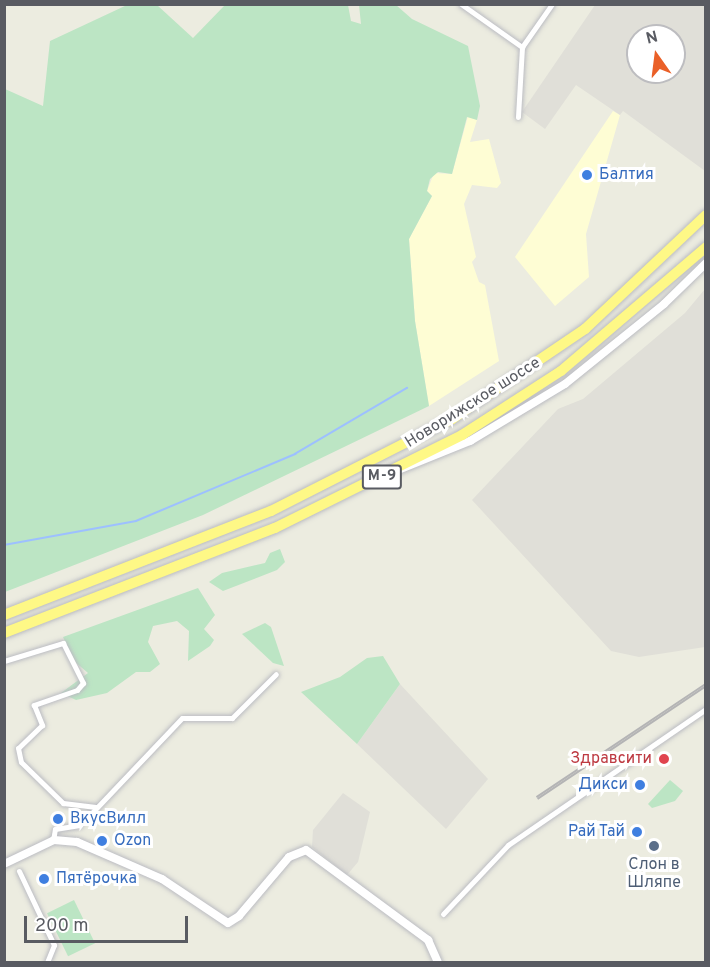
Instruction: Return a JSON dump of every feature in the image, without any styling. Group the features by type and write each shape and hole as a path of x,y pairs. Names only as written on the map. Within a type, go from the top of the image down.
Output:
{"highway":[{"name":"Новорижское шоссе","path":"4,615 271,511 452,419 585,329 705,216"},
{"name":"Новорижское шоссе","path":"4,633 196,561 394,472 479,425 561,370 705,247"}],"street":[{"path":"461,4 522,46"},
{"path":"518,117 522,46 552,4"},
{"path":"394,472 462,446 565,384 664,304 705,263"},
{"path":"4,661 63,643 83,683 77,690 34,705 42,725 18,748 21,762 63,803 96,807"},
{"path":"86,819 183,718 232,718 276,674"},
{"path":"443,914 508,845 705,709"},
{"path":"53,841 55,829 80,825"},
{"path":"4,864 53,841 77,842 141,868 182,890 224,922 239,916 290,856 306,850 428,940 437,950 438,963"},
{"path":"19,871 54,945 47,963"}],"shaded area":[{"path":"127,5 157,5 193,38 225,5 348,5 351,21 361,24 359,5 396,5 412,19 468,46 480,106 477,120 467,117 452,174 438,172 430,179 427,191 432,196 409,239 415,321 429,406 203,515 5,592 5,89 43,106 50,41"},
{"path":"595,5 705,5 705,171 623,111 620,115 576,85 545,129 522,112"},
{"name":"Балтия","path":"613,111 620,115 586,234 589,277 555,306 515,257"},
{"path":"468,116 477,120 470,142 489,139 501,183 497,188 472,185 464,204 476,257 472,262 479,282 485,285 499,361 429,406 415,321 409,239 432,196 427,191 434,173 452,174"},
{"path":"705,289 705,647 639,657 611,651 472,500 558,409 583,399 685,313"},
{"path":"280,549 285,562 277,570 223,591 209,582 222,573 265,563 270,553"},
{"path":"198,588 215,615 204,629 214,640 210,646 188,661 189,631 177,621 153,626 148,642 160,664 150,672 136,672 107,693 76,700 61,693 88,673 74,661 63,637"},
{"path":"265,623 271,627 284,666 273,663 242,634"},
{"path":"383,656 400,684 357,744 301,692 340,677 367,658"},
{"path":"400,684 488,779 446,829 357,744"},
{"path":"670,780 683,791 675,801 652,808 648,804"},
{"path":"343,793 370,812 358,862 347,875 312,847 313,830"},
{"path":"74,900 95,943 68,956 47,913"}],"waterway":[{"path":"4,545 136,521 295,454 407,388"}],"railway":[{"path":"537,798 706,685"}],"place":[{"name":"Балтия","path":"587,175"},
{"name":"Здравсити","path":"664,759"},
{"name":"Дикси","path":"640,785"},
{"name":"ВкусВилл","path":"58,819"},
{"name":"Рай Тай","path":"637,832"},
{"name":"Ozon","path":"102,841"},
{"name":"Слон в Шляпе","path":"654,846"},
{"name":"Пятёрочка","path":"44,879"}]}
